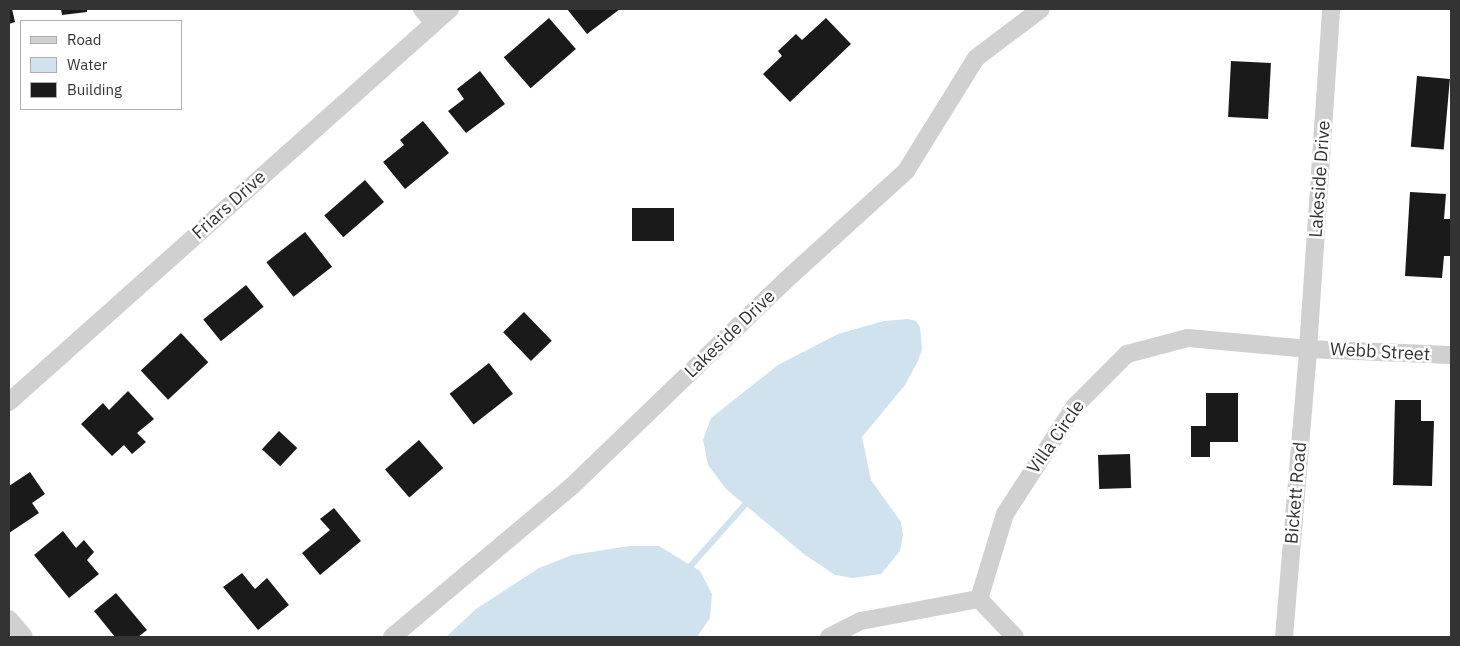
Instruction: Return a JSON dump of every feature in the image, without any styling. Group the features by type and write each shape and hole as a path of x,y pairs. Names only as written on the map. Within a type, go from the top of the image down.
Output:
{"street":[{"path":"422,9 434,23"},
{"name":"Friars Drive","path":"9,402 450,9"},
{"name":"Lakeside Drive","path":"392,637 571,487 786,280 906,171 976,58 1041,9"},
{"name":"Lakeside Drive","path":"1308,349 1331,9"},
{"name":"Villa Circle","path":"979,599 1004,514 1075,406 1127,354 1188,338 1308,349"},
{"name":"Webb Street","path":"1308,349 1451,355"},
{"name":"Bickett Road","path":"1284,637 1308,349"},
{"path":"830,637 861,621 979,599 1015,637"},
{"path":"9,619 24,637"}],"water":[{"path":"908,319 916,321 920,327 922,349 918,361 905,385 862,437 871,480 901,522 903,535 900,551 881,574 853,578 835,575 805,555 726,489 708,465 703,440 711,418 778,365 838,334 884,321"},
{"path":"630,546 659,546 700,571 712,594 710,618 697,637 446,637 476,609 539,568 572,555"}],"building":[{"path":"9,9 12,9 15,22 9,24"},
{"path":"61,9 87,9 87,12 62,15"},
{"path":"567,9 620,9 587,34"},
{"path":"549,18 576,49 531,88 504,57"},
{"path":"826,18 851,44 790,102 763,74 782,56 778,51 796,34 802,40"},
{"path":"1231,61 1271,63 1268,119 1228,117"},
{"path":"480,71 505,104 466,133 448,111 464,99 457,89"},
{"path":"1417,76 1450,79 1444,150 1411,147"},
{"path":"423,121 449,153 405,189 383,162 404,145 400,140"},
{"path":"365,180 384,202 343,237 324,215"},
{"path":"1410,192 1446,194 1444,219 1451,219 1451,256 1444,256 1442,278 1405,276"},
{"path":"632,208 674,208 674,241 632,241"},
{"path":"305,232 332,267 293,297 266,262"},
{"path":"246,285 264,307 221,341 203,320"},
{"path":"524,312 552,341 531,361 503,332"},
{"path":"181,333 208,362 168,400 141,371"},
{"path":"489,363 513,394 474,425 450,394"},
{"path":"128,391 154,419 137,433 146,442 132,454 124,445 112,456 81,424 103,403 109,410"},
{"path":"1206,393 1238,393 1238,442 1210,442 1210,457 1191,457 1191,426 1206,426"},
{"path":"1395,400 1421,400 1421,421 1434,421 1432,486 1393,485"},
{"path":"279,431 297,448 280,466 262,449"},
{"path":"419,440 443,468 409,497 385,470"},
{"path":"1130,454 1131,488 1099,489 1098,455"},
{"path":"30,472 45,494 32,503 39,513 9,533 9,486"},
{"path":"334,508 361,541 320,575 302,553 330,530 320,519"},
{"path":"63,531 76,548 84,540 94,552 87,560 99,574 69,598 34,555"},
{"path":"242,573 255,589 267,578 289,605 258,630 223,587"},
{"path":"116,593 147,630 138,637 115,637 94,611"}],"waterway":[{"path":"687,570 750,499"}]}
